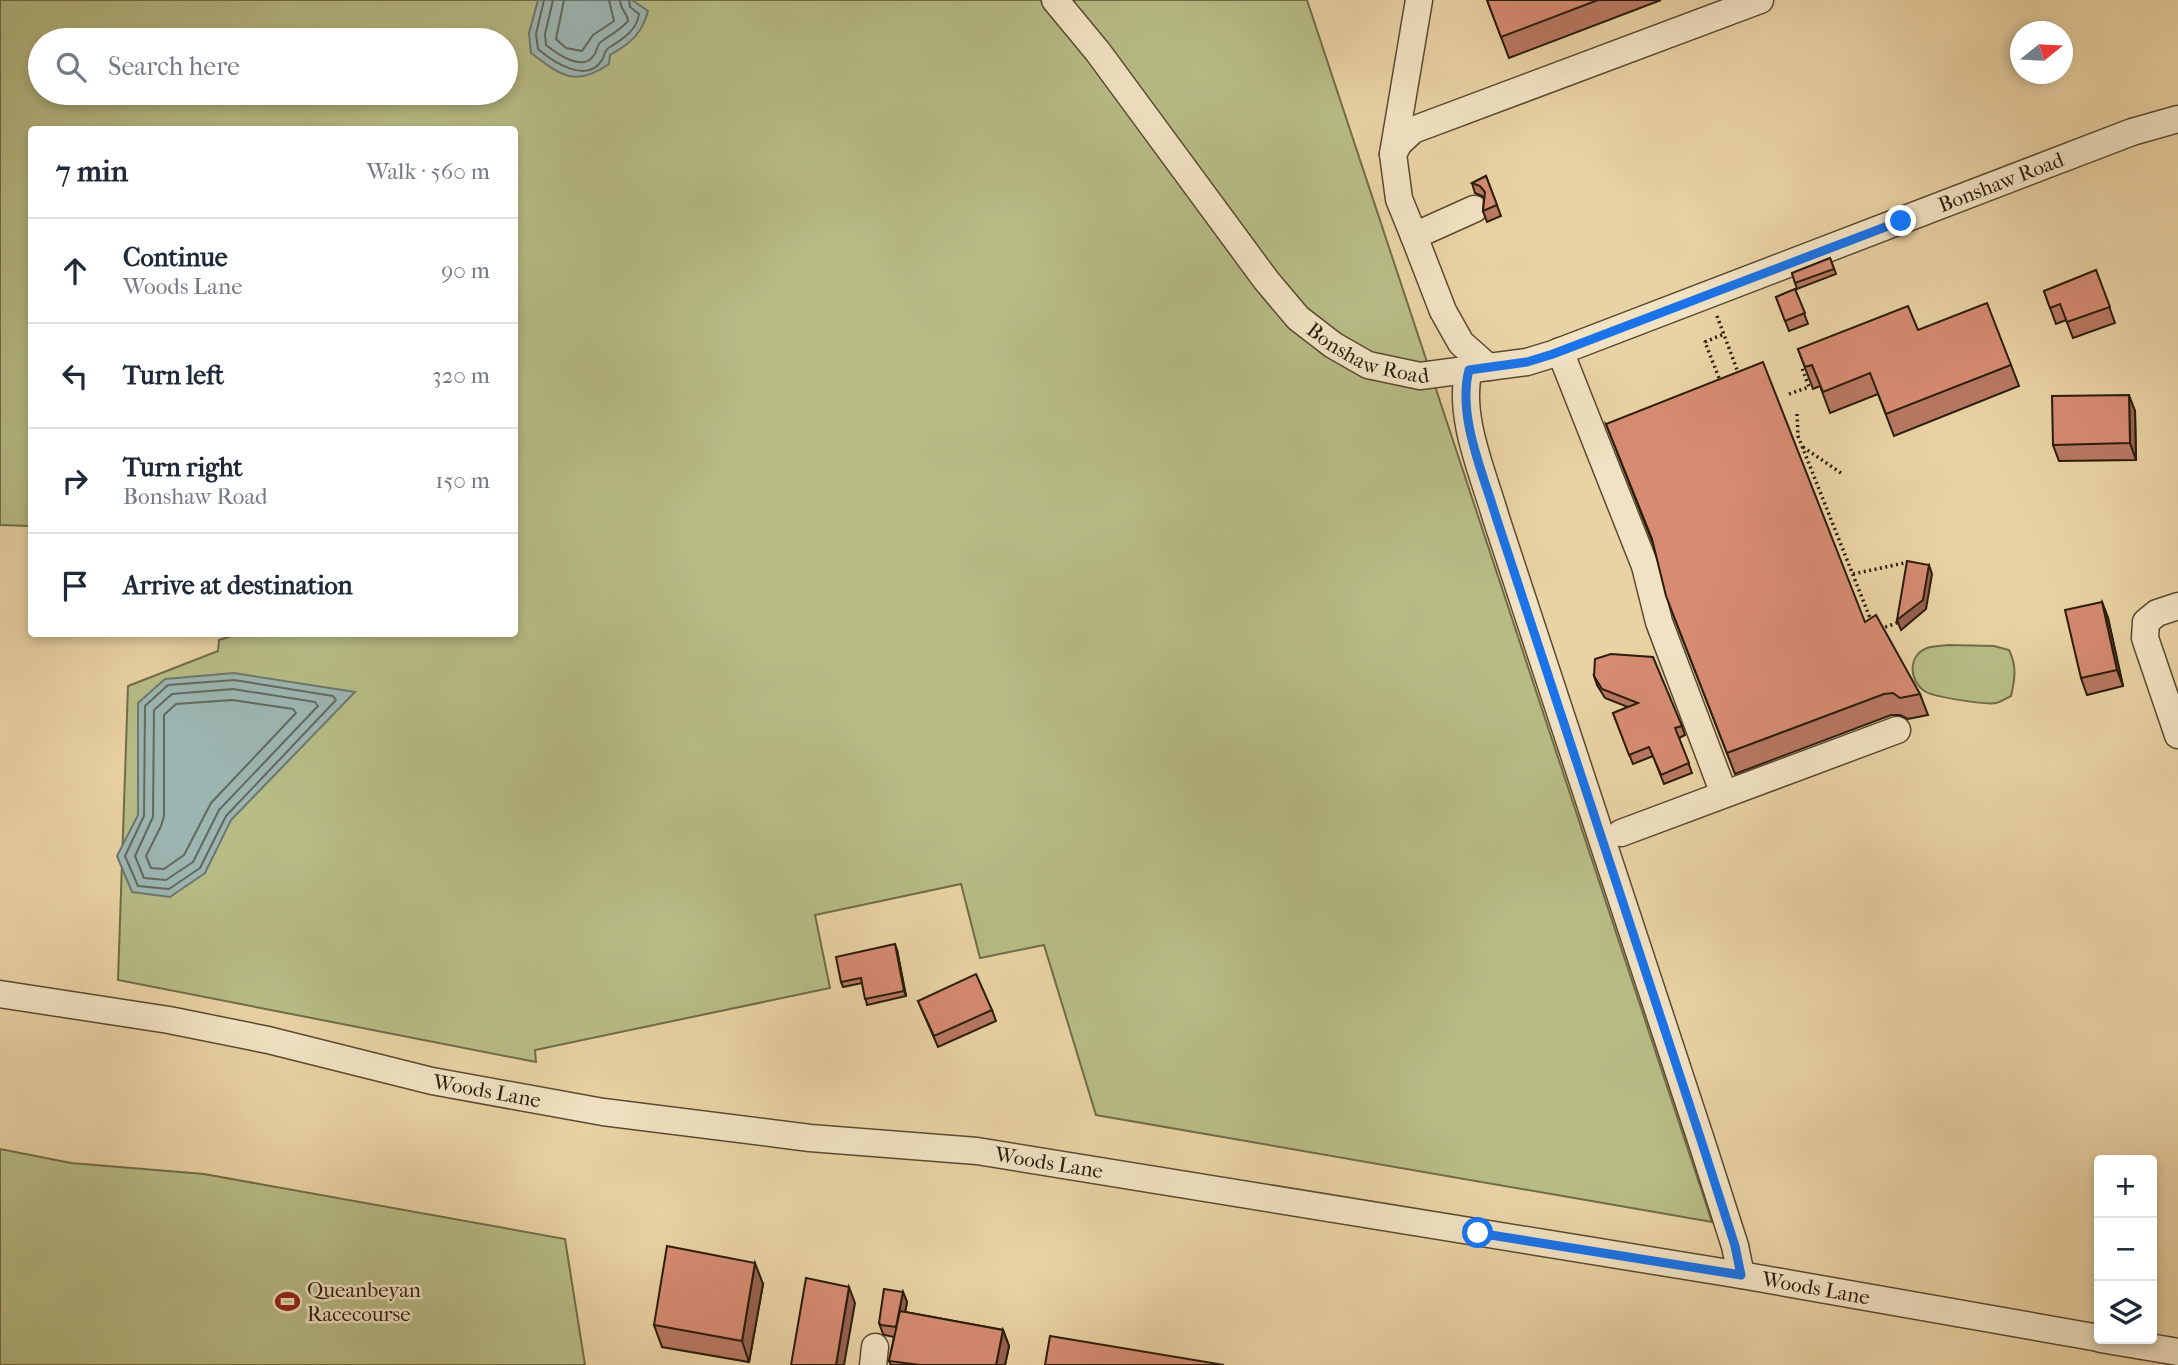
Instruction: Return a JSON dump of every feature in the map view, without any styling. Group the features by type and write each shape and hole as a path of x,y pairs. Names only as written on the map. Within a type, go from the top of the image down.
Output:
{"street":[{"name":"Bonshaw Road","path":"1055,0 1098,52 1266,281 1298,318 1333,345 1368,365 1420,376 1527,362 1560,351 2132,132 2178,119"},
{"path":"1419,0 1392,154 1399,199 1443,311 1479,368 1465,388 1468,422 1496,517 1735,1246 1741,1275"},
{"path":"1392,154 1413,130 1760,0"},
{"path":"1414,236 1474,209"},
{"path":"1560,351 1645,566 1659,622 1724,794"},
{"path":"2178,606 2157,613 2146,622 2145,638 2178,735"},
{"path":"1621,833 1897,730"},
{"name":"Woods Lane","path":"0,994 169,1020 268,1040 432,1082 603,1112 810,1138 977,1151 1741,1275 2094,1338"},
{"name":"Woods Lane","path":"2130,1344 2178,1352"}],"path":[{"path":"1708,295 1743,386"},
{"path":"1724,334 1705,342 1725,393"},
{"path":"1789,394 1809,387 1802,368 1810,365"},
{"path":"1797,414 1801,446 1875,631 1906,619"},
{"path":"1801,446 1841,473"},
{"path":"1853,574 1909,562"}],"green space":[{"path":"0,0 1307,0 1712,1222 1096,1115 1044,945 980,958 961,884 815,915 830,988 535,1050 536,1062 118,980 128,686 218,651 219,640 228,637 518,637 518,126 28,126 28,526 0,525"},
{"path":"1949,645 1994,646 2009,650 2014,673 2011,696 1996,703 1982,703 1939,696 1920,688 1913,669 1916,657 1927,648"},
{"name":"Queanbeyan Racecourse","path":"0,1149 71,1163 204,1174 565,1239 585,1365 0,1365"}],"water":[{"path":"538,0 632,0 648,11 639,32 630,42 610,55 609,64 587,76 577,77 559,72 531,53 529,33"},
{"path":"234,673 355,692 231,820 205,873 170,897 132,892 117,856 138,815 138,703 165,679"}],"building":[{"path":"1487,0 1598,0 1501,37"},
{"path":"1486,176 1497,205 1483,211 1485,192 1472,183"},
{"path":"1830,258 1834,269 1795,283 1792,273"},
{"path":"2096,270 2110,307 2067,322 2060,304 2050,308 2044,291"},
{"path":"1795,289 1805,313 1785,321 1776,297"},
{"path":"1987,303 2011,365 1886,414 1870,373 1823,392 1812,365 1805,367 1798,349 1908,306 1918,330"},
{"path":"1763,362 1865,622 1876,615 1920,694 1900,698 1893,693 1884,694 1727,753 1666,596 1652,539 1606,424"},
{"path":"2129,395 2130,443 2053,445 2052,396"},
{"path":"1907,561 1929,565 1923,600 1897,620"},
{"path":"2102,602 2117,670 2081,678 2065,610"},
{"path":"1611,654 1653,657 1682,726 1675,728 1689,763 1661,775 1649,747 1629,755 1613,713 1638,703 1602,689 1594,676 1595,659"},
{"path":"895,944 904,991 865,999 861,978 841,982 836,957"},
{"path":"976,974 992,1010 934,1036 918,1001"},
{"path":"667,1246 755,1263 742,1341 654,1325"},
{"path":"806,1278 849,1287 836,1365 791,1365"},
{"path":"884,1289 903,1292 896,1327 879,1323"},
{"path":"900,1311 1003,1330 996,1365 920,1365 889,1361"},
{"path":"1050,1336 1224,1365 1045,1365"}],"place":[{"name":"Queanbeyan Racecourse","path":"287,1302"}],"route":[{"path":"1478,1233 1741,1275 1735,1246 1702,1143 1496,517 1468,422 1465,388 1469,370 1527,362 1553,354 1901,221"}]}
